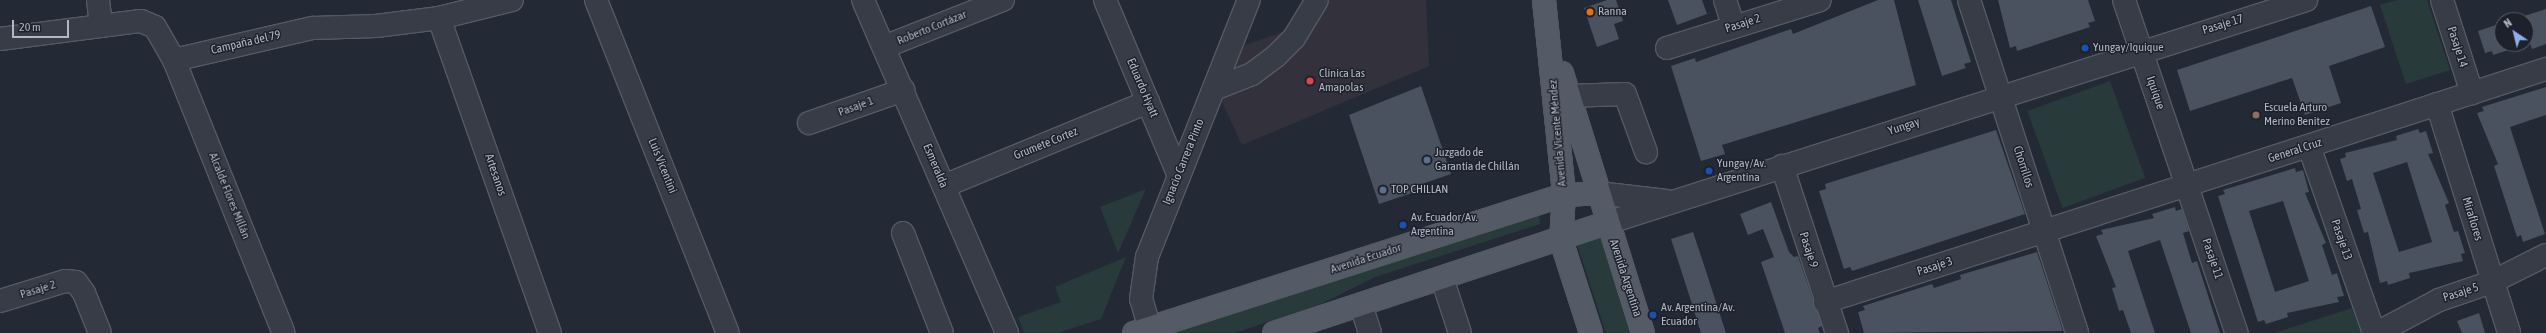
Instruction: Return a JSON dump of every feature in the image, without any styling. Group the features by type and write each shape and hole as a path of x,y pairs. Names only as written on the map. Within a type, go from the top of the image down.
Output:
{"main road":[{"name":"Avenida Vicente Méndez","path":"1544,0 1548,26 1564,195 1561,240"},
{"name":"Avenida Vicente Méndez","path":"1548,26 1607,223"},
{"name":"Avenida Ecuador","path":"1145,331 1564,195 1598,193"},
{"path":"1276,333 1561,240 1607,223"},
{"name":"Avenida Argentina","path":"1607,223 1643,333"},
{"path":"1561,240 1591,333"}],"street":[{"path":"98,0 101,26"},
{"name":"Campaña del 79","path":"174,60 313,28 376,26 439,18 512,0"},
{"name":"Luis Vicentini","path":"596,0 728,333"},
{"name":"Esmeralda","path":"863,0 1007,333"},
{"name":"Roberto Cortázar","path":"884,47 1004,0"},
{"name":"Eduardo Hyatt","path":"1105,0 1179,176"},
{"name":"Ignacio Carrera Pinto","path":"1145,331 1142,313 1143,271 1249,0"},
{"path":"1214,89 1252,74 1276,56 1294,38 1317,0"},
{"path":"1725,0 1734,27"},
{"name":"Pasaje 2","path":"1667,48 1820,0"},
{"name":"Chorrillos","path":"1969,0 2077,333"},
{"name":"Iquique","path":"2124,0 2187,186"},
{"name":"Pasaje 17","path":"2141,51 2261,7 2306,0"},
{"name":"Pasaje 14","path":"2442,0 2472,93"},
{"name":"Artesanos","path":"439,18 550,333"},
{"path":"0,39 101,26 151,24 162,35 174,60"},
{"name":"Yungay","path":"1607,223 1667,201 1782,166 2141,51"},
{"name":"Alcalde Flores Millán","path":"174,60 284,333"},
{"name":"General Cruz","path":"2044,232 2546,69"},
{"name":"Pasaje 1","path":"809,123 902,90"},
{"path":"1569,96 1625,94 1646,152"},
{"name":"Grumete Cortez","path":"944,186 1148,102"},
{"name":"Miraflores","path":"2437,104 2509,333"},
{"name":"Pasaje 13","path":"2309,146 2374,333"},
{"name":"Pasaje 9","path":"1782,166 1837,333"},
{"name":"Pasaje 11","path":"2187,186 2237,333"},
{"name":"Yungay","path":"1598,193 1667,201"},
{"name":"Pasaje 3","path":"1826,302 2044,232"},
{"path":"903,233 942,333"},
{"name":"Pasaje 5","path":"2377,333 2439,300 2492,282 2546,255"},
{"path":"1442,278 1460,333"},
{"name":"Pasaje 2","path":"0,301 65,281 76,282 84,293 100,333"},
{"path":"1361,305 1370,333"}],"shaded area":[{"name":"Clínica Las Amapolas","path":"1309,0 1426,0 1429,66 1242,145 1219,96 1237,48 1297,27"},
{"path":"2397,0 2427,0 2450,70 2406,84 2380,5"},
{"path":"2110,81 2145,178 2063,208 2027,111"},
{"path":"1146,189 1118,253 1100,207"},
{"path":"1539,211 1540,224 1375,277 1319,305 1234,333 1165,333"},
{"path":"1602,237 1633,333 1606,333 1577,245"},
{"path":"1126,257 1101,319 1057,333 1024,333 1018,317 1061,302 1055,287"},
{"path":"2352,308 2361,333 2274,333"}],"building":[{"path":"1607,0 1616,0 1623,21 1614,24 1619,39 1597,47 1584,8"},
{"path":"1668,0 1702,0 1707,14 1677,25"},
{"path":"1878,0 1894,0 1916,85 1722,145 1725,154 1701,161 1671,66 1695,58 1696,62 1791,29 1793,34"},
{"path":"1918,0 1951,0 1971,62 1964,64 1966,68 1942,76"},
{"path":"1998,0 2088,0 2095,21 2088,23 2090,27 2017,51 2016,46 2010,48"},
{"path":"2371,6 2385,47 2329,66 2341,103 2305,115 2292,78 2190,111 2177,70"},
{"path":"2546,9 2546,44 2534,48 2534,13"},
{"path":"2494,26 2494,52 2502,52 2493,55 2492,51 2485,53 2478,31"},
{"path":"1421,86 1451,174 1422,184 1424,189 1379,204 1349,115"},
{"path":"2546,87 2546,115 2510,127 2545,234 2523,242 2521,235 2517,237 2494,166 2498,164 2477,113 2484,111 2482,107"},
{"path":"2418,129 2420,133 2426,131 2433,153 2428,154 2449,203 2445,205 2454,232 2458,231 2465,253 2461,254 2463,261 2409,273 2410,278 2388,285 2387,281 2380,283 2368,232 2364,233 2357,210 2361,209 2352,179 2347,181 2340,159 2346,157 2345,153 2397,140 2396,136","holes":["2407,162 2432,242 2399,252 2373,173"]},
{"path":"1996,130 2025,214 1852,271 1850,267 1844,269 1819,191 1826,189 1825,184"},
{"path":"2295,168 2296,172 2303,170 2309,192 2305,193 2326,243 2322,245 2332,275 2337,273 2344,296 2337,297 2339,302 2287,313 2288,317 2266,324 2264,320 2258,322 2218,196 2225,194 2223,190","holes":["2283,201 2309,281 2275,292 2249,211"]},
{"path":"1771,202 1789,252 1794,257 1798,256 1822,326 1818,328 1820,333 1785,333 1761,262 1774,257 1763,229 1748,235 1740,214"},
{"path":"2175,207 2176,211 2182,209 2189,231 2183,233 2192,263 2197,261 2220,333 2191,333 2160,240 2128,251 2155,333 2131,333 2123,310 2119,311 2112,288 2116,287 2096,236 2103,234 2101,230 2154,218 2152,214"},
{"path":"1693,232 1726,333 1701,333 1671,239"},
{"path":"2037,252 2063,331 1864,333 1858,312 1865,310 1863,306 1932,284 1934,288 1961,279 1960,275"},
{"path":"2479,313 2485,333 2462,333 2457,321"}],"place":[{"name":"Ranna","path":"1590,12"},
{"name":"Yungay/Iquique","path":"2085,48"},
{"name":"Clínica Las Amapolas","path":"1310,81"},
{"name":"Escuela Arturo Merino Benitez","path":"2256,115"},
{"name":"Juzgado de Garantía de Chillán","path":"1427,160"},
{"name":"Yungay/Av. Argentina","path":"1709,171"},
{"name":"TOP CHILLAN","path":"1383,190"},
{"name":"Av. Ecuador/Av. Argentina","path":"1403,225"},
{"name":"Av. Argentina/Av. Ecuador","path":"1653,315"}]}
